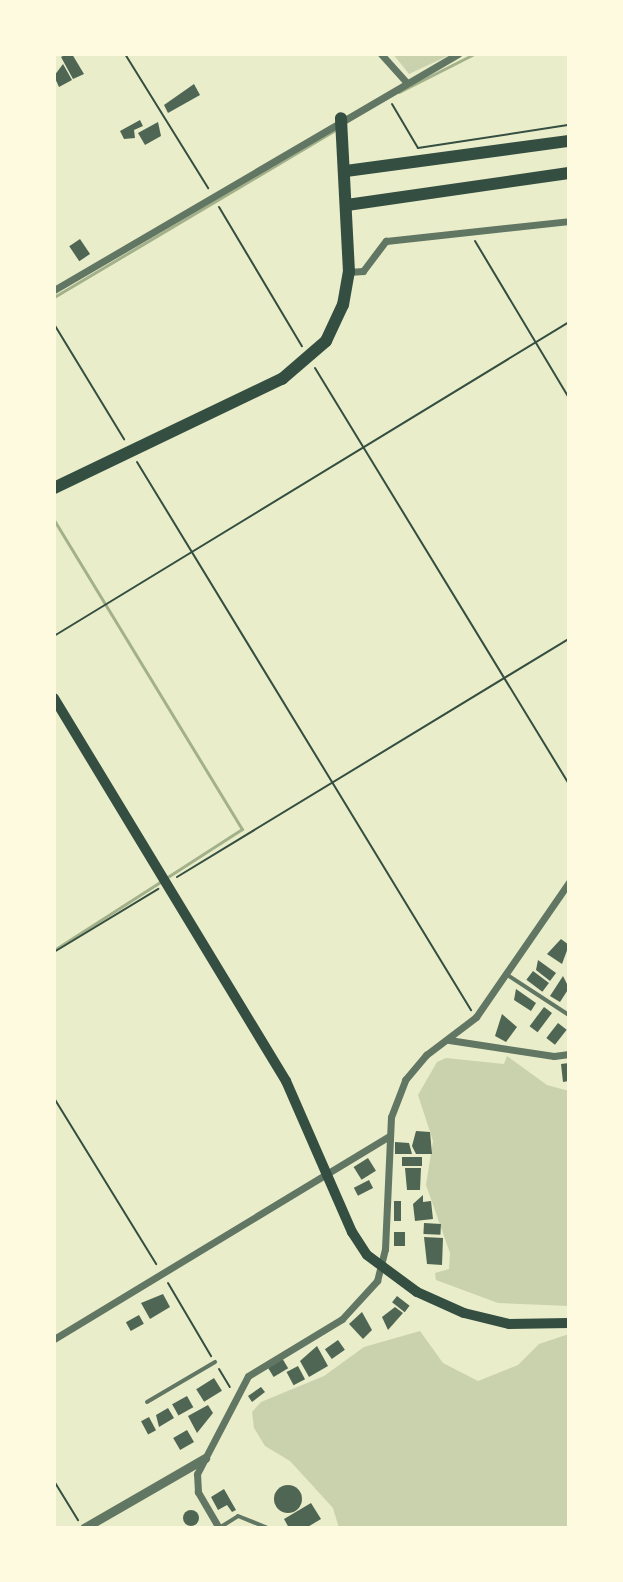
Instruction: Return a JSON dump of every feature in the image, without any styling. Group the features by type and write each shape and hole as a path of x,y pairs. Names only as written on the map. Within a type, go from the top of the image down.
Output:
{"highway":[{"path":"54,488 130,449 282,379 310,360 337,322 349,272 341,118"},
{"path":"346,171 569,141"},
{"path":"347,205 569,173"}],"main road":[{"path":"54,698 286,1081 352,1232 381,1267 417,1292 464,1313 509,1324 569,1323"}],"street":[{"path":"381,54 406,82"},
{"path":"54,290 385,92 458,54"},
{"path":"349,272 363,271 386,241 569,221"},
{"path":"219,1528 195,1484 236,1396 254,1369 357,1306 372,1290 381,1267 389,1136 405,1080 416,1064 476,1017 569,882"},
{"path":"448,1040 554,1056 569,1054"},
{"path":"54,1339 389,1136"},
{"path":"83,1528 205,1458"}],"lane":[{"path":"506,974 569,1015"},
{"path":"147,1402 215,1362"},
{"path":"219,1528 238,1516 267,1528"}],"path":[{"path":"125,54 569,784"},
{"path":"385,92 418,148 569,125"},
{"path":"469,231 569,398"},
{"path":"54,636 569,322"},
{"path":"54,324 476,1017"},
{"path":"54,952 569,639"},
{"path":"54,1098 236,1396"},
{"path":"54,1108 59,1106"},
{"path":"54,1481 83,1528"}],"green space":[{"path":"393,54 452,54 409,74"},
{"path":"507,1056 547,1085 569,1091 569,1306 498,1303 436,1280 435,1273 449,1269 450,1253 426,1185 433,1141 418,1095 437,1062 446,1058 504,1064"},
{"path":"420,1331 443,1363 478,1381 518,1365 539,1344 569,1334 569,1528 339,1528 333,1508 290,1461 265,1446 254,1428 252,1412 261,1402 324,1376 364,1347"}],"building":[{"path":"72,54 84,74 73,79 61,57"},
{"path":"63,64 72,80 59,87 54,76"},
{"path":"194,84 200,95 168,113 164,105"},
{"path":"140,120 143,126 134,130 135,138 124,139 120,131"},
{"path":"158,122 161,136 145,145 138,133"},
{"path":"80,239 90,254 79,261 69,246"},
{"path":"561,939 569,945 562,964 547,954"},
{"path":"538,960 556,973 550,981 536,970"},
{"path":"533,971 549,983 542,992 526,980"},
{"path":"563,976 569,988 560,1002 550,996"},
{"path":"516,989 536,1003 531,1011 514,1000"},
{"path":"544,1007 552,1013 538,1032 530,1026"},
{"path":"502,1014 517,1027 506,1042 495,1036"},
{"path":"558,1023 567,1030 555,1045 546,1038"},
{"path":"569,1063 569,1081 563,1082 561,1064"},
{"path":"416,1131 430,1132 432,1154 416,1154 412,1146"},
{"path":"395,1142 409,1143 412,1154 395,1154"},
{"path":"402,1157 422,1157 422,1166 402,1166"},
{"path":"368,1158 376,1171 362,1180 354,1167"},
{"path":"405,1168 421,1168 420,1190 407,1190"},
{"path":"369,1180 373,1188 358,1196 354,1188"},
{"path":"423,1195 423,1202 431,1201 433,1219 415,1221 413,1204"},
{"path":"394,1201 401,1201 401,1221 394,1221"},
{"path":"424,1223 441,1224 440,1235 423,1234"},
{"path":"394,1232 405,1232 405,1246 394,1246"},
{"path":"424,1237 443,1238 442,1265 427,1264"},
{"path":"163,1294 170,1307 150,1319 141,1303"},
{"path":"397,1296 410,1306 405,1312 392,1302"},
{"path":"395,1307 403,1313 388,1330 382,1317"},
{"path":"362,1312 372,1330 363,1339 349,1324"},
{"path":"139,1315 144,1324 131,1331 126,1322"},
{"path":"338,1340 345,1350 332,1359 325,1349"},
{"path":"317,1346 328,1366 309,1377 300,1361"},
{"path":"282,1358 288,1368 274,1377 267,1367"},
{"path":"298,1366 305,1379 294,1385 287,1372"},
{"path":"214,1378 222,1391 204,1402 196,1389"},
{"path":"261,1387 265,1392 252,1402 248,1396"},
{"path":"187,1396 193,1407 178,1416 172,1404"},
{"path":"208,1405 213,1413 197,1433 188,1416"},
{"path":"168,1408 174,1418 159,1427 156,1415"},
{"path":"149,1417 156,1430 148,1434 141,1421"},
{"path":"187,1430 194,1442 180,1450 173,1438"},
{"path":"288,1485 298,1489 302,1499 298,1509 288,1513 278,1509 274,1499 278,1489"},
{"path":"224,1489 236,1510 232,1512 227,1505 218,1510 211,1497"},
{"path":"311,1503 321,1519 306,1528 289,1528 284,1519"},
{"path":"188,1510 194,1510 199,1518 197,1524 188,1526 183,1521 183,1515"}],"waterway":[{"path":"399,92 474,54"},
{"path":"54,297 337,129"},
{"path":"54,520 242,829 166,878"},
{"path":"54,950 160,882"}]}
